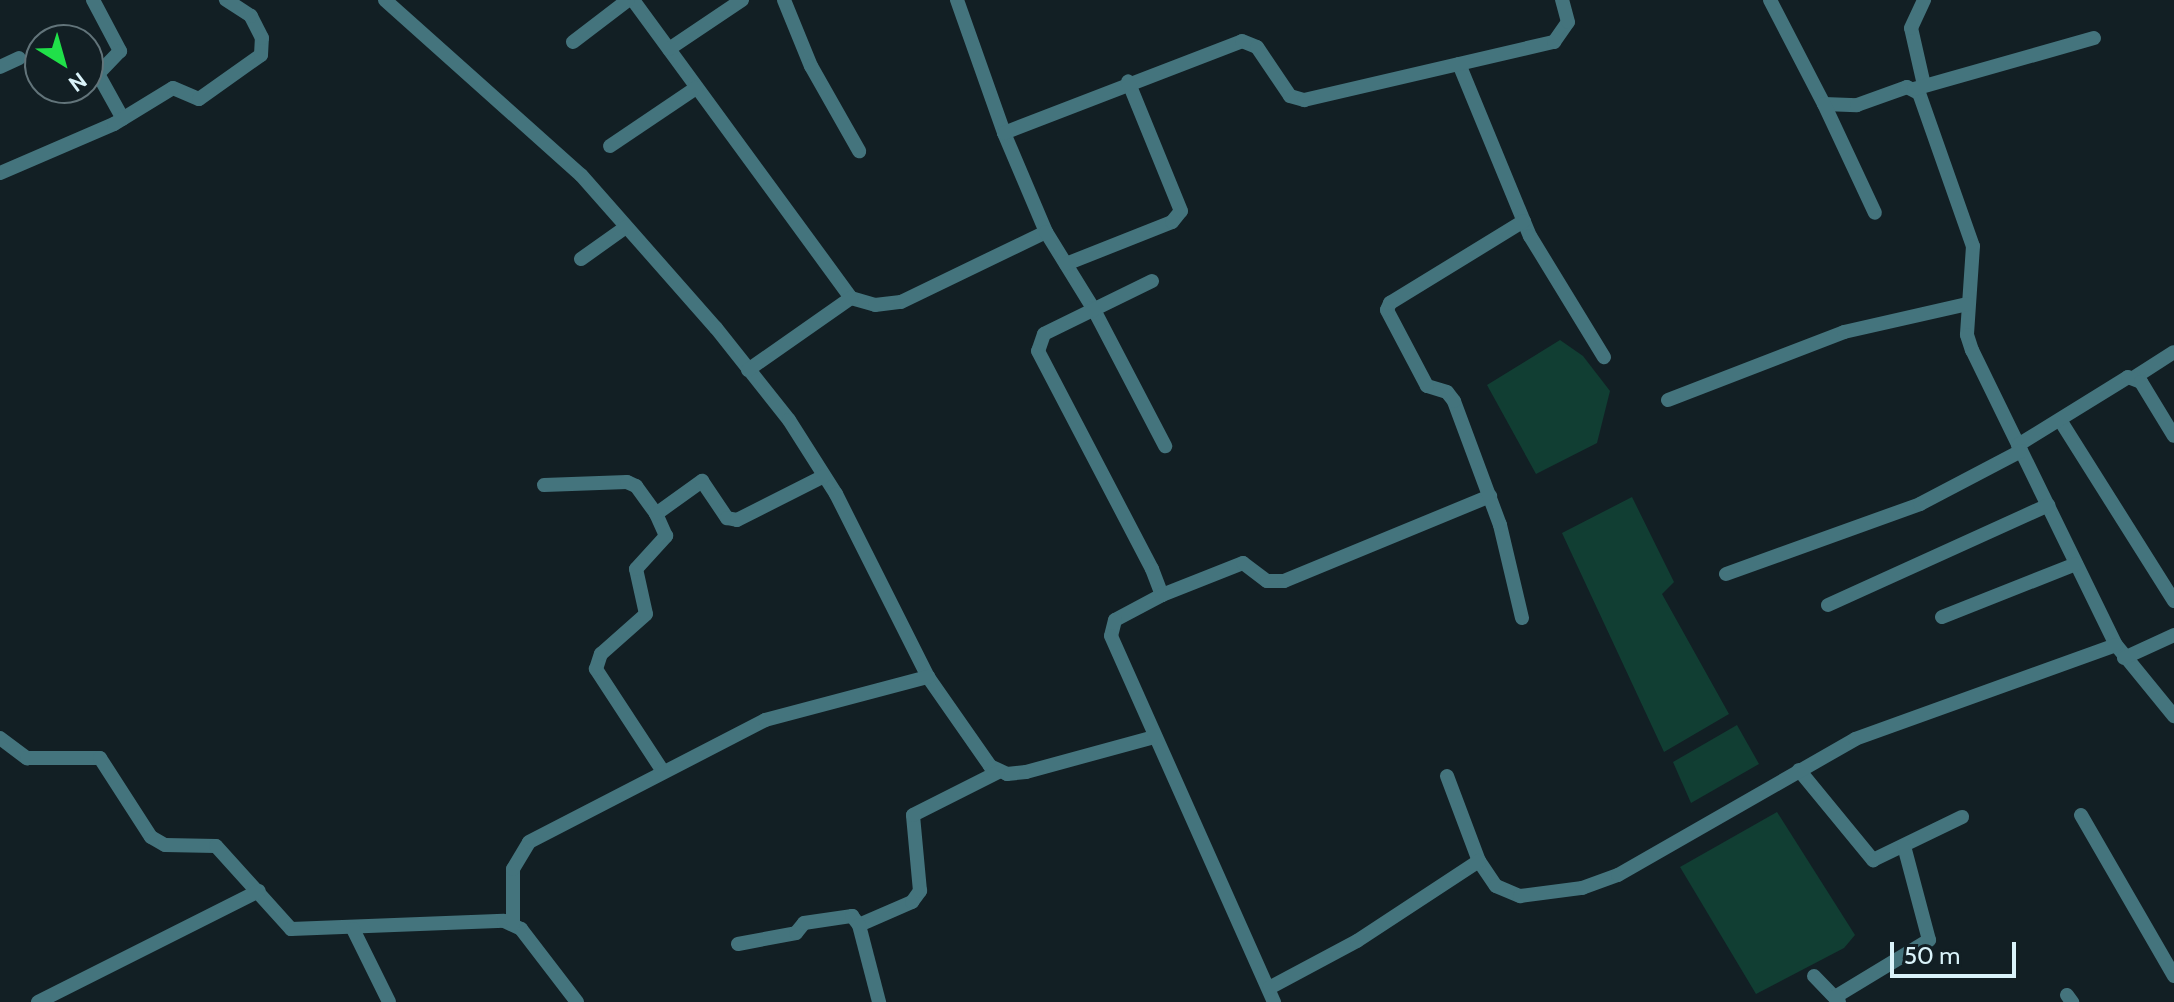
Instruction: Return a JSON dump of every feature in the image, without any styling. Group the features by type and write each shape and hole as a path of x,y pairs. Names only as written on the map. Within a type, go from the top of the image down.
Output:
{"street":[{"path":"93,0 120,51 120,57 98,74 123,119"},
{"path":"0,173 123,119 177,87 199,99 261,55 262,38 251,16 226,0"},
{"path":"385,0 563,158 748,370 824,476 855,527 928,677 998,772"},
{"path":"573,42 630,0 851,298 875,305 901,302 1046,232"},
{"path":"669,49 742,0"},
{"path":"784,0 808,60 859,151"},
{"path":"957,0 1004,133 1046,232 1093,308 1165,446"},
{"path":"1004,133 1128,81 1242,41 1257,47 1295,99 1554,42 1568,22 1562,0"},
{"path":"1770,0 1824,104 1875,213"},
{"path":"1924,0 1911,28 1919,87 1968,224 1975,268 1967,304 1972,350 2120,652 2174,716"},
{"path":"1824,104 1857,105 2094,38"},
{"path":"0,67 19,58"},
{"path":"1459,64 1524,221 1555,282 1604,357"},
{"path":"1066,264 1172,222 1181,211 1128,81"},
{"path":"610,146 696,88"},
{"path":"1522,618 1490,496 1454,401 1447,392 1430,390 1387,310 1390,303 1524,221"},
{"path":"581,259 626,227"},
{"path":"1152,281 1044,334 1038,351 1162,595"},
{"path":"748,370 851,298"},
{"path":"1668,400 1844,332 1967,304"},
{"path":"1726,574 1910,508 2020,448 2060,420 2174,352"},
{"path":"2135,377 2174,436"},
{"path":"2060,420 2174,601"},
{"path":"656,514 702,481 727,518 737,520 824,476"},
{"path":"544,485 627,482 636,486 656,514 666,536 636,569 646,614 601,654 596,669 662,770"},
{"path":"1479,861 1272,995 1154,737 1111,626 1162,595 1243,563 1267,581 1284,581 1490,496"},
{"path":"1828,605 2048,505"},
{"path":"1942,617 2076,564"},
{"path":"1447,776 1479,861 1507,893 1582,888 1618,875 1799,770 1871,733 2174,635"},
{"path":"577,1002 513,924 513,869 529,842 662,770 782,713 928,677"},
{"path":"859,925 912,902 920,891 913,815 998,772 1043,768 1154,737"},
{"path":"0,738 27,758 100,758 158,843 216,846 291,929 513,924"},
{"path":"1799,770 1873,860 1962,817"},
{"path":"2081,815 2174,976"},
{"path":"1814,976 1837,1000 1929,940 1904,846"},
{"path":"38,1002 259,891"},
{"path":"738,944 848,916 859,925 879,1002"},
{"path":"353,929 389,1002"}],"shaded area":[{"path":"1560,340 1583,356 1610,391 1597,443 1536,474 1487,385"},
{"path":"1632,497 1674,582 1662,594 1729,714 1664,752 1562,533"},
{"path":"1737,725 1759,764 1691,803 1673,762"},
{"path":"1777,812 1855,935 1844,948 1756,994 1680,867"}]}
